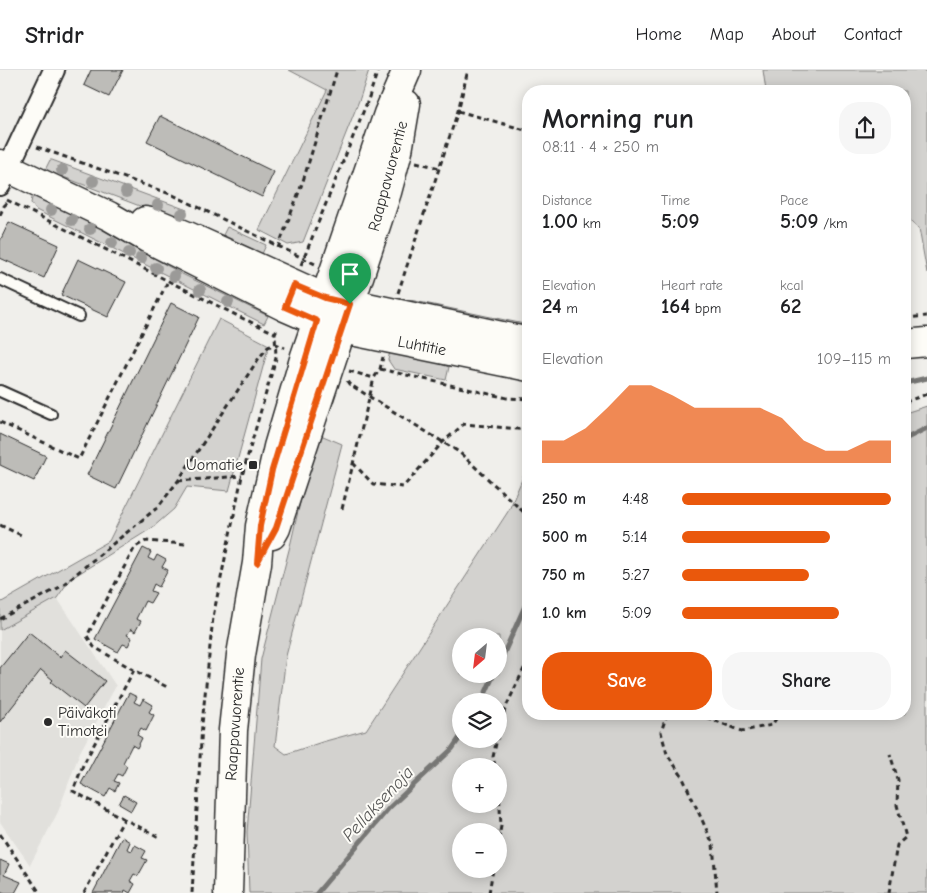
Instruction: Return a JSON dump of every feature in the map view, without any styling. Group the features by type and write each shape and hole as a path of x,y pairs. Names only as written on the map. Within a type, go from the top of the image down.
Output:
{"main road":[{"name":"Raappavuorentie","path":"333,313 334,271 388,114 407,70"},
{"name":"Raappavuorentie","path":"229,891 229,822 233,730 241,655 257,563 260,526 272,470 333,313 387,192 412,70"},
{"path":"4,183 109,216 147,238 333,313"},
{"name":"Luhtitie","path":"333,313 522,341"},
{"name":"Luhtitie","path":"333,313 522,365"},
{"path":"911,343 927,342"}],"street":[{"path":"4,183 20,141 54,70"}],"lane":[{"path":"0,279 79,316"},
{"path":"0,390 51,414"}],"path":[{"path":"280,248 338,70"},
{"path":"192,893 202,724 213,617 242,476 276,358 275,333 368,100 378,70"},
{"path":"391,290 398,293 458,111 468,70"},
{"path":"458,111 522,129"},
{"path":"20,141 173,194 280,248 334,271"},
{"path":"413,161 439,168"},
{"path":"0,214 4,206 4,183"},
{"path":"4,183 168,281 275,333"},
{"path":"216,222 218,217"},
{"path":"0,422 79,459 168,281"},
{"path":"911,317 927,316"},
{"path":"0,619 60,587 158,507 178,481 259,358 268,348 276,344"},
{"path":"380,370 507,398 522,399"},
{"path":"345,376 349,384 459,452 522,510"},
{"path":"342,509 374,378"},
{"path":"911,400 927,394"},
{"path":"353,463 372,484 403,487 443,442 464,424 522,429"},
{"path":"178,481 242,476"},
{"path":"0,525 23,536"},
{"path":"169,688 94,647 87,636 135,547 146,541 186,544"},
{"path":"134,670 83,765 73,791 159,837"},
{"path":"507,704 522,673"},
{"path":"665,720 661,732 667,754 682,776 712,844 717,893"},
{"path":"714,720 742,730 772,725 775,720"},
{"path":"889,893 897,846 906,837 897,805 898,780 890,754"},
{"path":"84,893 124,819"},
{"path":"0,834 40,893"},
{"path":"489,893 492,878"}],"shaded area":[{"path":"289,70 369,70 360,98 303,242 288,245 259,230 327,90"},
{"path":"763,70 927,70 927,273 919,228 911,221 911,85 765,85"},
{"path":"50,160 187,210 180,224 145,208 45,170"},
{"path":"33,193 48,199 184,275 268,316 264,324 36,210 31,203"},
{"path":"227,227 266,245 262,254 223,235"},
{"path":"410,300 522,324 522,334 409,303"},
{"path":"219,319 269,345 229,491 187,487 174,509 152,528 70,579 57,598 0,630 0,603 109,541"},
{"path":"391,347 449,367 446,380 394,369 388,360"},
{"path":"927,406 927,893 249,893 247,832 261,659 316,433 342,444 286,656 275,746 286,754 366,730 509,510 522,479 522,720 911,720 911,411"},
{"name":"Päiväkoti Timotei","path":"57,598 116,686 80,752 58,812 30,865 0,822 0,630"}],"building":[{"path":"91,70 123,70 109,97 84,85"},
{"path":"160,116 274,172 262,197 147,141"},
{"path":"9,222 59,245 44,278 0,258 0,241"},
{"path":"78,259 126,282 108,317 61,295"},
{"path":"171,303 199,317 116,489 87,475"},
{"path":"0,434 46,456 34,481 0,465"},
{"path":"143,548 151,552 148,558 154,561 157,555 166,560 162,567 168,570 159,587 154,584 151,591 156,593 150,603 145,601 136,619 141,621 135,632 131,629 127,635 132,638 128,646 123,644 118,652 95,639"},
{"path":"29,632 60,657 65,650 105,681 84,708 51,682 53,680 41,670 0,722 0,668"},
{"path":"129,693 137,697 134,702 140,705 143,699 153,705 149,712 154,715 146,731 141,728 137,735 142,738 137,748 132,745 123,763 127,766 122,776 118,774 114,781 119,783 115,791 110,788 105,797 81,784"},
{"path":"124,795 136,802 131,811 119,804"},
{"path":"122,837 130,842 127,849 132,851 135,845 146,851 142,858 147,860 138,876 134,874 130,881 135,884 130,893 125,890 124,893 93,893"},
{"path":"0,860 9,864 4,875 21,882 15,893 0,891"}],"waterway":[{"name":"Pellaksenoja","path":"911,382 927,378"},
{"name":"Pellaksenoja","path":"911,436 927,428"},
{"name":"Pellaksenoja","path":"508,644 522,613"},
{"name":"Pellaksenoja","path":"486,693 490,683"},
{"name":"Pellaksenoja","path":"317,893 389,808 453,748"}],"place":[{"name":"Uomatie","path":"253,465"},
{"name":"Päiväkoti Timotei","path":"48,722"}],"route":[{"path":"294,285 325,298 350,304 276,528 257,563 260,526 272,470 317,321 285,307 294,285"}]}
